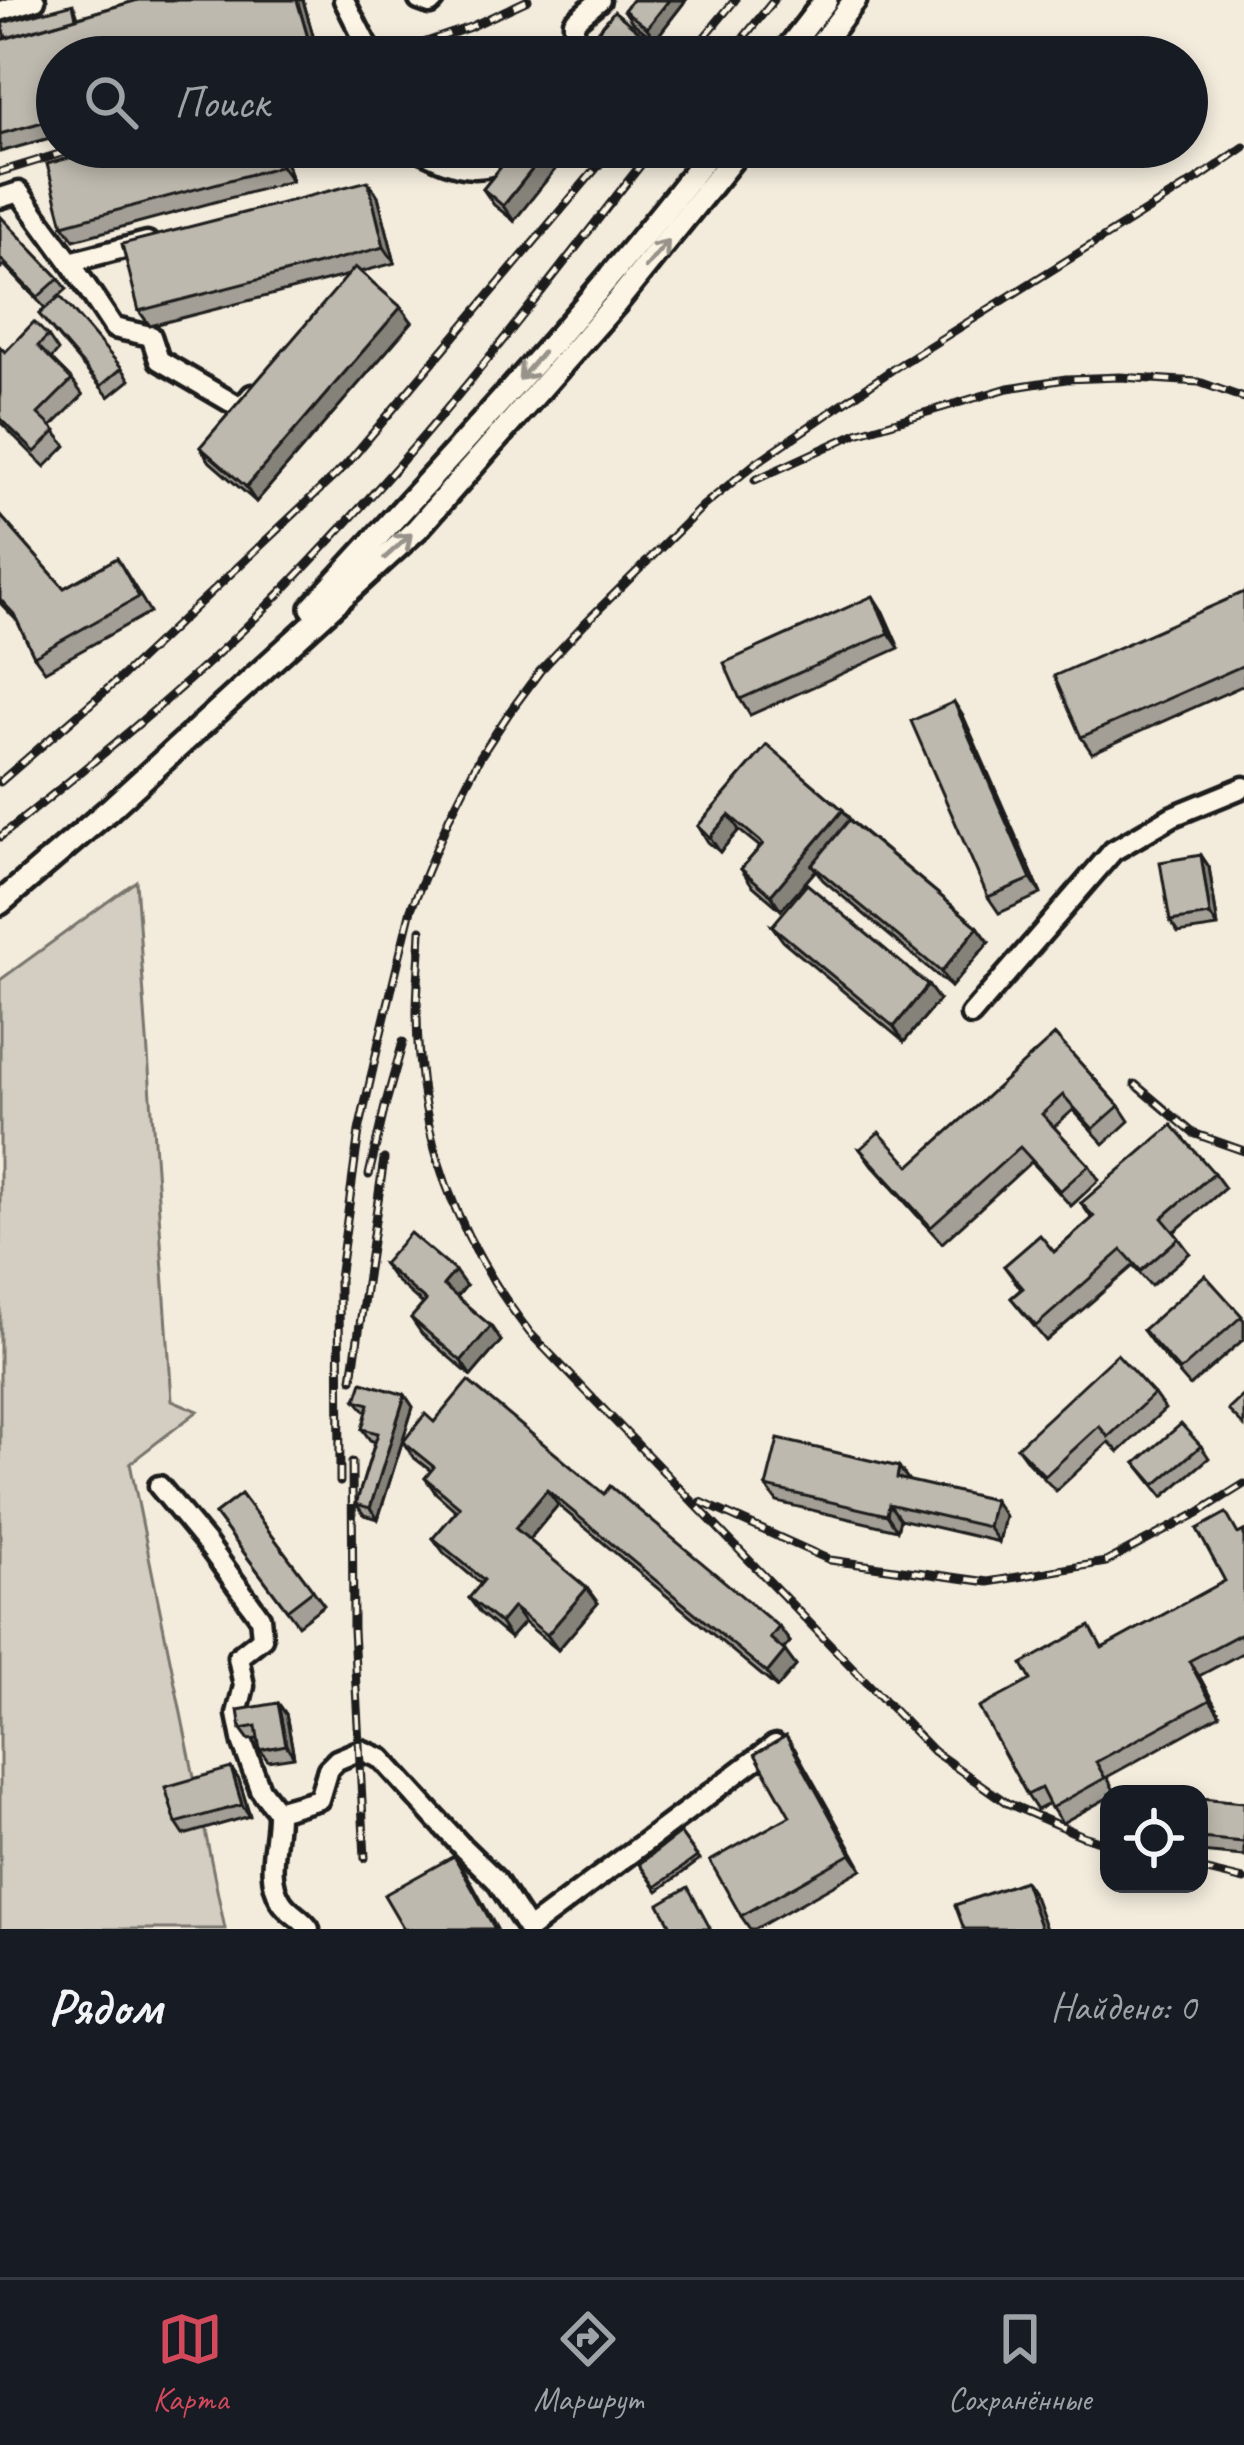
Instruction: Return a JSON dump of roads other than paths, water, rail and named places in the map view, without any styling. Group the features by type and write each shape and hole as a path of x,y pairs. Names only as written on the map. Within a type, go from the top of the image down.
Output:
{"main road":[{"path":"798,36 826,0"},
{"path":"827,36 855,0"},
{"path":"219,710 488,415 696,168"},
{"path":"0,903 417,529 629,287 725,168"}],"street":[{"path":"0,11 34,0"},
{"path":"344,0 362,36"},
{"path":"418,0 430,4 434,0"},
{"path":"574,36 574,22 600,0"},
{"path":"0,199 19,192 113,328 151,336 159,360 241,408 270,376"},
{"path":"70,262 163,238"},
{"path":"971,1015 1113,851 1173,816 1244,787"},
{"path":"159,1486 260,1617 262,1638 238,1657 244,1686 237,1714 260,1789 277,1811 272,1884 284,1907 309,1929"},
{"path":"277,1811 319,1799 328,1769 337,1760 361,1750 382,1759 496,1880 528,1929 783,1739"}],"railway":[{"path":"444,36 528,0"},
{"path":"705,36 735,0"},
{"path":"745,36 774,0"},
{"path":"340,1482 339,1279 359,1131 411,909 449,818 509,713 585,623 703,506 756,463 893,369 1244,147"},
{"path":"0,172 36,161"},
{"path":"0,782 119,679 346,465 596,168"},
{"path":"0,837 184,685 287,586 442,414 638,168"},
{"path":"755,480 857,433 1008,388 1120,377 1199,382 1244,398"},
{"path":"421,930 419,1059 433,1144 481,1260 530,1333 933,1751 1007,1803 1100,1841"},
{"path":"369,1175 403,1042"},
{"path":"1135,1084 1193,1133 1244,1151"},
{"path":"352,1379 384,1159"},
{"path":"352,1462 353,1630 365,1858"},
{"path":"701,1502 830,1560 988,1582 1106,1562 1244,1484"},
{"path":"1208,1871 1244,1880"}]}
